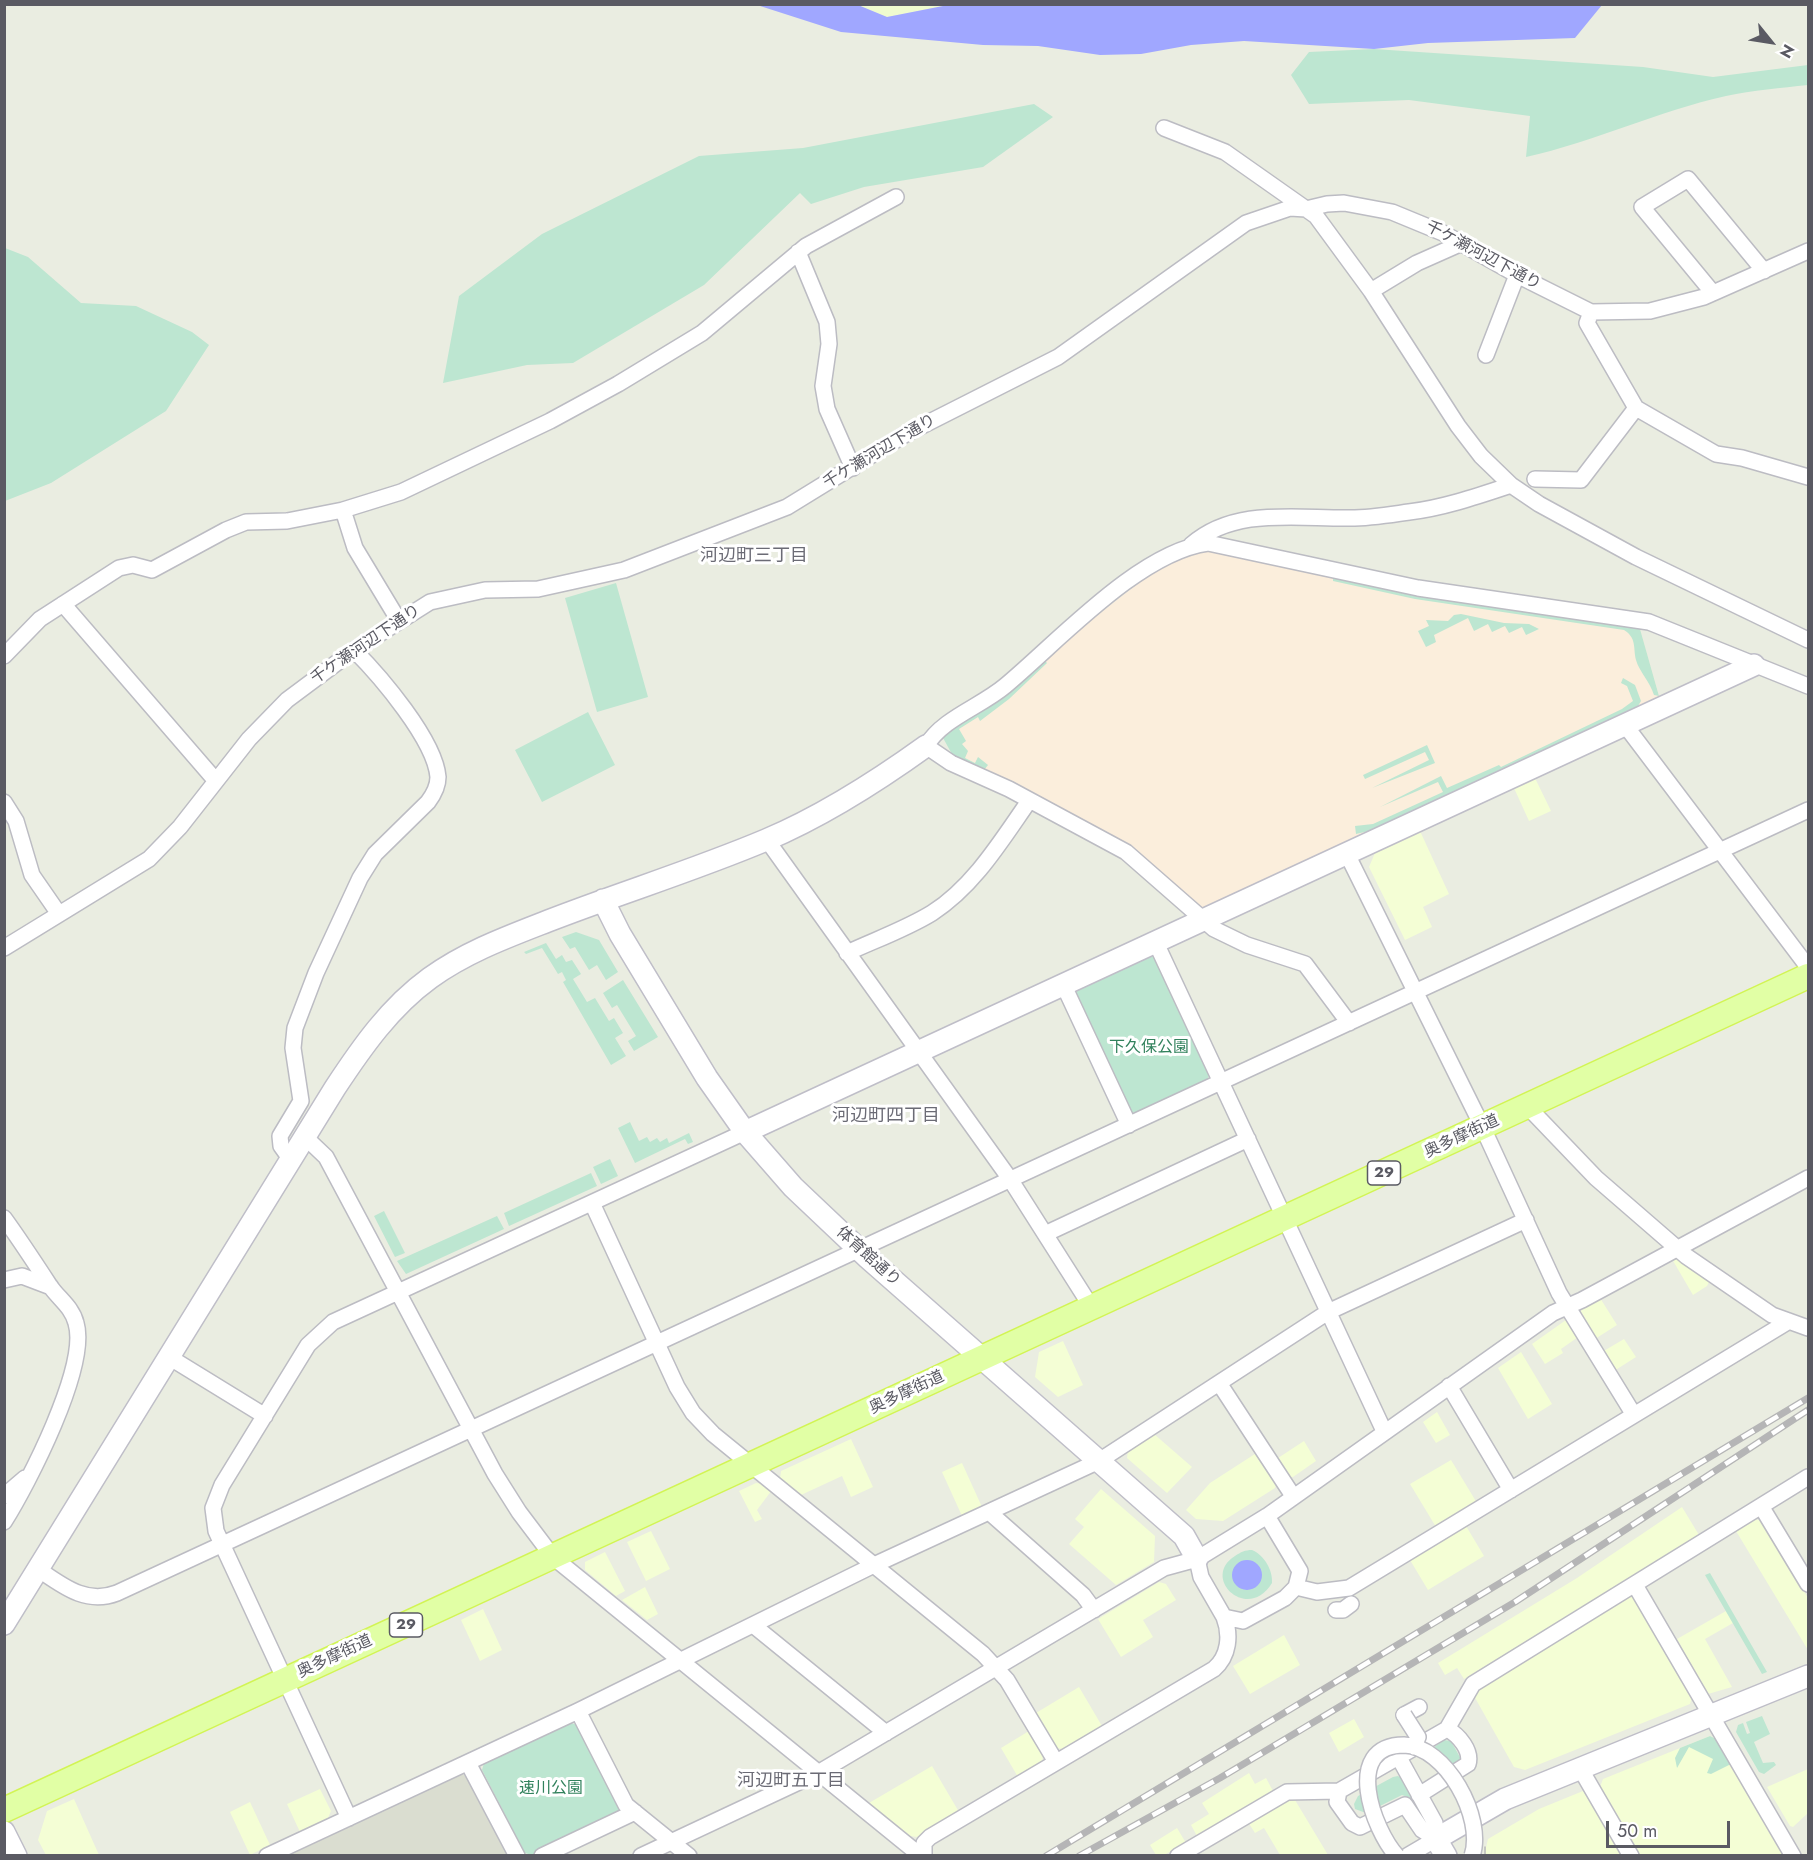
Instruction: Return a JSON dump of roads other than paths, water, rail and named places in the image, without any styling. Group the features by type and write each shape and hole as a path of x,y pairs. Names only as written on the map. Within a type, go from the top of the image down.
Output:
{"main road":[{"name":"奥多摩街道","path":"4,1810 1809,976"}],"street":[{"path":"1164,128 1225,152 1316,216 1371,291 1458,426 1481,456 1511,485 1539,504 1636,557 1809,640"},
{"path":"1713,293 1642,207 1688,179 1764,271"},
{"path":"4,656 40,619 119,568 133,565 152,570 226,530 246,522 287,521 342,510 400,492 434,478 593,399 702,333 798,252 896,197"},
{"name":"千ケ瀬河辺下通り","path":"4,948 154,854 180,827 249,739 273,713 354,650 430,602 485,590 538,589 624,570 787,507 919,426 1058,357 1246,223 1290,208 1327,204 1344,203 1392,212 1462,243 1517,275 1591,312 1650,311 1713,293 1809,252"},
{"path":"1371,291 1417,263 1462,243"},
{"path":"798,252 827,322 830,344 823,386 827,409 853,468"},
{"path":"1486,355 1517,275"},
{"path":"1591,312 1587,323 1636,408 1716,454 1742,458 1809,477"},
{"path":"1535,479 1581,480 1636,408"},
{"path":"4,1624 305,1137 370,1038 404,1000 428,979 477,950 603,900 766,840 844,801 926,746 935,732 1004,687 1106,597 1156,562 1191,545 1207,531 1266,516 1346,519 1433,509 1511,485"},
{"path":"342,510 355,548 399,621"},
{"path":"1191,545 1217,544 1418,588 1649,622 1754,665 1804,681"},
{"path":"63,604 216,781"},
{"path":"291,1160 281,1146 279,1136 301,1101 293,1048 295,1028 312,984 360,878 375,854 428,802 435,793 438,783 433,760 398,699 354,650"},
{"path":"349,1818 222,1544 214,1520 216,1498 308,1345 320,1332 333,1322 1754,665"},
{"path":"1625,725 1809,967"},
{"path":"926,746 951,763 1126,852 1204,921 1238,941 1305,964 1349,1023"},
{"path":"847,953 932,913 954,896 993,852 1029,801"},
{"path":"4,802 16,821 32,875 59,914"},
{"path":"38,1569 74,1592 100,1598 117,1593 1809,810"},
{"path":"766,840 1010,1179 1092,1308"},
{"path":"1347,854 1483,1128 1566,1305 1634,1415"},
{"name":"体育館通り","path":"603,900 682,1038 746,1132 792,1187 859,1250 1184,1536 1197,1559"},
{"path":"1156,943 1384,1431"},
{"path":"1064,986 1129,1125"},
{"path":"1527,1107 1596,1178 1676,1249 1764,1310 1809,1328"},
{"path":"305,1137 327,1157 507,1495 553,1557 922,1856 924,1843 930,1838 1218,1666 1224,1656 1228,1640 1224,1617 1201,1577 1197,1559"},
{"path":"1045,1234 1248,1139"},
{"path":"642,1856 818,1773 1164,1568 1197,1559 1267,1516 1384,1431 1566,1305 1582,1300 1809,1178"},
{"path":"591,1203 677,1387 693,1413 713,1434 997,1668 1007,1680 1056,1762"},
{"path":"4,1218 51,1287 73,1313 77,1324 77,1340 66,1388 48,1439 4,1522"},
{"path":"267,1856 578,1711 874,1565 1099,1461 1328,1312 1526,1220"},
{"path":"4,1280 22,1276 51,1287"},
{"path":"1296,1587 1317,1592 1349,1588 1789,1321"},
{"path":"169,1357 265,1416"},
{"path":"1219,1383 1293,1496"},
{"path":"1449,1386 1511,1490"},
{"path":"4,1496 30,1474"},
{"path":"1179,1856 1287,1792 1339,1791 1448,1729 1473,1684 1809,1477"},
{"path":"1761,1506 1809,1584"},
{"path":"989,1512 1083,1595 1094,1610"},
{"path":"1224,1617 1237,1622 1250,1618 1293,1592 1296,1587 1300,1571 1267,1516"},
{"path":"1635,1585 1793,1856"},
{"path":"1336,1610 1343,1610 1351,1604"},
{"path":"753,1625 886,1733"},
{"path":"1407,1856 1441,1847 1505,1799 1809,1677"},
{"path":"1411,1704 1404,1715 1418,1737 1414,1747"},
{"path":"578,1711 622,1798 634,1812 689,1856"},
{"path":"1419,1795 1468,1764 1469,1754 1456,1733 1448,1729"},
{"path":"1397,1856 1382,1835 1373,1815 1368,1794 1368,1773 1371,1764 1385,1750 1403,1745 1414,1747 1440,1764 1461,1790 1473,1821 1477,1854"},
{"path":"1398,1756 1435,1823 1441,1847"},
{"path":"468,1762 517,1856"},
{"path":"1580,1768 1631,1856"},
{"path":"1339,1791 1337,1802 1354,1826 1363,1827 1402,1804 1410,1809 1422,1830 1441,1847"},
{"path":"542,1856 634,1812"},
{"path":"4,1832 16,1856"}],"water":[{"path":"757,5 858,5 887,17 948,5 1602,5 1575,38 1428,43 1374,49 1244,41 1191,45 1141,54 1100,55 1038,46 983,45 841,32"},
{"path":"1247,1560 1258,1564 1262,1575 1258,1586 1247,1590 1236,1586 1232,1575 1236,1564"}],"railway":[{"path":"1046,1856 1808,1398"},
{"path":"1079,1856 1220,1778 1515,1602 1808,1410"}],"district":[{"name":"河辺町三丁目","path":"754,557"},
{"name":"河辺町四丁目","path":"886,1117"},
{"name":"河辺町五丁目","path":"791,1782"}],"park label":[{"name":"下久保公園","path":"1149,1048"},
{"name":"速川公園","path":"551,1789"}]}
